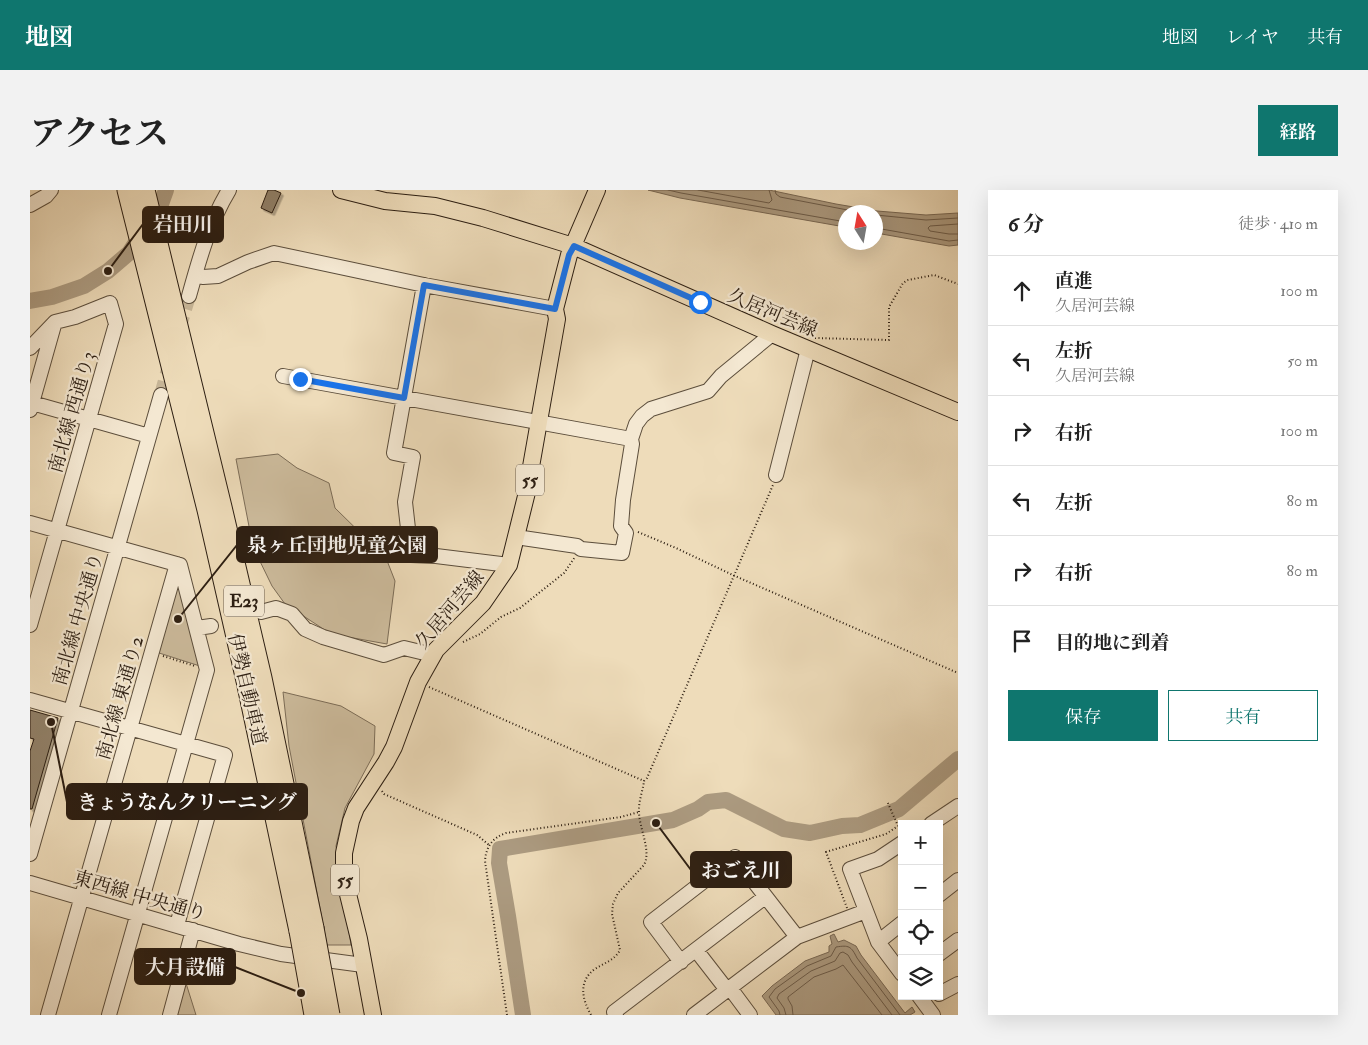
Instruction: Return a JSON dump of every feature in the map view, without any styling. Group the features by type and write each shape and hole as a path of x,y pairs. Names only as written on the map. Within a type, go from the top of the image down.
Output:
{"highway":[{"name":"伊勢自動車道","path":"127,190 158,279"},
{"name":"伊勢自動車道","path":"145,190 158,279 207,510 274,806 330,1015"},
{"name":"伊勢自動車道","path":"307,929 314,1015"}],"main road":[{"name":"久居河芸線","path":"341,190 385,201 435,206 574,246 772,334 958,412"},
{"name":"久居河芸線","path":"373,1015 344,878 345,842 356,808 394,747 418,682 433,655 483,603 509,565 530,480 538,423 557,319 555,309 569,255 597,191"}],"street":[{"path":"30,205 46,196 51,190"},
{"path":"189,296 203,248 215,216 229,190"},
{"path":"195,275 203,277 218,276 248,262 274,253 424,285 555,309"},
{"path":"424,285 394,454 413,457 405,502 411,555 436,556 509,565"},
{"name":"南北線 西通り3","path":"30,625 116,324 110,303 75,317 55,322"},
{"path":"30,348 55,322"},
{"path":"55,322 31,407 89,419 149,436"},
{"path":"516,537 577,546 581,549 622,553 626,533 621,526 626,478 632,444 631,439 636,424 651,409 708,391 721,376 772,334"},
{"path":"776,475 801,346"},
{"path":"282,376 631,439"},
{"name":"南北線 中央通り","path":"30,854 161,395"},
{"path":"30,523 180,565 207,670 109,1015"},
{"name":"南北線 東通り2","path":"48,1015 177,564"},
{"path":"261,612 276,608 292,614 305,629 324,637 384,655 404,648 433,655"},
{"path":"197,628 211,626"},
{"path":"30,700 225,756 177,926"},
{"path":"937,820 958,806"},
{"path":"898,846 878,859 850,869 878,942 898,969"},
{"path":"681,962 651,922 735,857 796,937"},
{"path":"943,892 958,880"},
{"name":"東西線 中央通り","path":"30,883 239,944 281,954 363,965"},
{"path":"616,1015 614,1012 765,897"},
{"path":"694,1015 796,937 866,911"},
{"path":"878,942 898,926"},
{"path":"170,1015 193,930"},
{"path":"943,951 958,940"},
{"path":"696,950 750,1015"},
{"path":"943,992 958,984"},
{"path":"927,1000 933,1015"}],"path":[{"path":"801,346 798,337 889,340 890,307 903,283 908,280 934,275 958,284"},
{"path":"591,1015 584,1002 584,983 590,973 616,957 620,950 612,914 613,904 618,894 644,865 647,859 639,814 644,781 647,778 735,576 773,487 776,475"},
{"path":"621,526 676,548 735,576 958,673"},
{"path":"460,644 480,634 501,616 524,605 566,571 581,549"},
{"path":"152,652 207,670"},
{"path":"428,686 644,781"},
{"path":"384,785 380,791 384,794 477,835 489,845"},
{"path":"887,801 898,826"},
{"path":"507,1015 485,861 489,845 496,837 506,833 639,814"}],"shaded area":[{"path":"278,454 297,468 329,483 335,508 386,558 395,581 387,644 331,634 285,604 272,586 253,547 236,459"},
{"path":"175,585 182,586 203,667 156,652"},
{"path":"283,692 341,706 375,726 374,754 345,808 336,846 351,945 327,945 289,746"},
{"path":"185,980 196,1015 175,1015"}],"water":[{"path":"648,190 769,190 842,205 838,205 838,226 680,198"},
{"path":"883,211 926,215 958,213 958,245 949,246 883,234"},
{"path":"834,934 838,942 844,940 856,946 905,1013 912,1007 915,1012 910,1015 776,1015 762,996 805,961 829,952 829,946 832,944 830,936"}],"building":[{"path":"268,190 281,193 272,213 261,208"},
{"path":"30,710 58,718 32,809 30,809 30,751 34,739 30,738"}],"waterway":[{"path":"30,301 52,297 84,286 108,271 129,253 161,204 166,190"},
{"path":"523,1015 499,863 500,849 673,820 698,809 708,802 726,800 784,829 810,833 842,826 860,825 899,809 958,759"}],"tunnel":[{"path":"179,329 189,296"},
{"path":"161,395 170,362"}],"place":[{"name":"岩田川","path":"108,271"},
{"name":"泉ヶ丘団地児童公園","path":"178,619"},
{"name":"きょうなんクリーニング","path":"51,722"},
{"name":"おごえ川","path":"656,823"},
{"name":"大月設備","path":"301,993"}],"route":[{"path":"300,379 404,398 424,285 555,309 569,255 574,246 700,302"}]}
